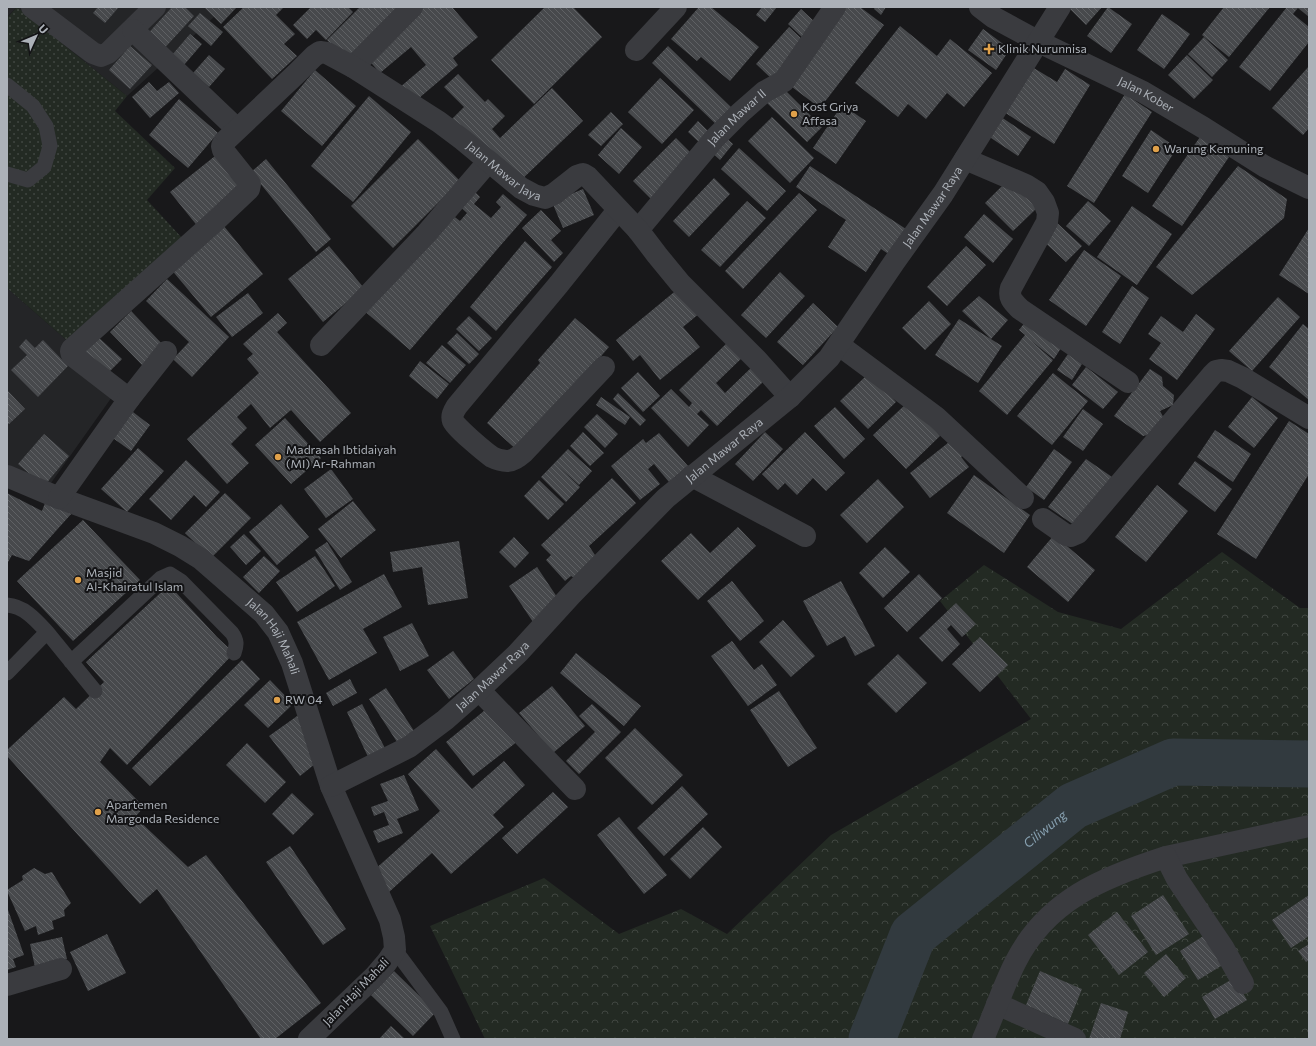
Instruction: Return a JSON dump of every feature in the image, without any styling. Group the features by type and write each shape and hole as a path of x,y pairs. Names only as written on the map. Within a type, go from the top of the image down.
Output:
{"street":[{"path":"32,7 93,53 101,56 108,53 155,7"},
{"path":"353,67 412,7"},
{"path":"636,50 676,7"},
{"name":"Jalan Mawar II","path":"638,230 715,138 766,90 784,81 835,7"},
{"name":"Jalan Kober","path":"980,7 992,17 1039,42 1143,92 1264,166 1309,188"},
{"name":"Jalan Mawar Raya","path":"331,786 409,747 445,720 480,690 518,653 571,595 651,512 692,476 790,398 829,358 943,194 1060,7"},
{"path":"129,399 72,355 71,351 212,224 249,189 250,184 223,150 222,146 230,135 133,30"},
{"name":"Jalan Mawar Jaya","path":"230,135 314,56 320,52 327,53 353,67 453,132 488,162 522,188 534,195 545,198 554,194 577,176 583,174 588,177 638,230 680,283 757,360 790,398"},
{"path":"965,159 1026,185 1037,192 1044,202 1048,213 1047,222 1011,288 1010,298 1020,309 1128,382"},
{"path":"321,345 427,233 488,162"},
{"path":"604,367 523,453 515,459 507,461 492,457 453,421 453,413 457,406 559,284 618,210"},
{"path":"839,345 936,417 1023,498"},
{"path":"58,498 129,399 166,352"},
{"path":"1043,519 1066,535 1071,536 1078,533 1216,371 1228,371 1243,378 1309,418"},
{"name":"Jalan Haji Mahali","path":"7,476 58,498 154,533 180,546 201,559 264,614 278,632 292,663 331,786 390,920 395,950 375,976 309,1039"},
{"path":"692,476 805,536"},
{"path":"480,690 575,789"},
{"path":"983,1039 1016,962 1032,935 1049,915 1079,893 1131,868 1166,857 1309,826"},
{"path":"1166,857 1177,879 1224,949 1242,983"},
{"path":"7,985 61,970"},
{"path":"997,1004 1075,1039"}],"lane":[{"path":"7,85 33,106 46,126 50,146 44,167 28,180 7,174"},
{"path":"70,662 161,578 170,574 181,581 232,633 236,640 236,648 234,653"},
{"path":"7,605 15,606 32,616 95,691"},
{"path":"7,673 47,632"},
{"path":"395,950 440,1012 453,1039"}],"shaded area":[{"path":"7,7 17,7 7,17"},
{"path":"17,7 225,7 127,96"},
{"path":"7,288 71,344 114,394 46,490 7,472"}],"green space":[{"path":"17,7 127,96 115,111 175,168 147,200 184,240 71,344 7,288 7,18"},
{"path":"1222,552 1300,608 1309,608 1309,1039 485,1039 430,926 544,878 619,934 681,909 727,934 831,835 1031,719 940,601 984,565 1058,612 1121,629"}],"building":[{"path":"98,7 119,7 105,23 93,13"},
{"path":"172,7 185,7 194,16 160,53 144,38"},
{"path":"204,7 237,7 221,24"},
{"path":"244,7 284,7 276,15 295,34 284,44 297,56 272,79 223,27"},
{"path":"311,7 348,7 353,12 326,40 316,30 307,39 293,25"},
{"path":"360,7 400,7 347,60 327,40"},
{"path":"424,7 452,7 478,37 453,58 458,65 412,104 399,88 426,65 411,47 380,73 366,57"},
{"path":"545,7 573,7 602,37 534,104 491,60"},
{"path":"699,7 711,7 759,47 730,81 701,57 697,61 671,39"},
{"path":"762,7 777,7 765,22 756,15"},
{"path":"846,7 860,7 884,25 820,108 788,84"},
{"path":"875,7 886,7 881,15 874,9"},
{"path":"1102,7 1086,25 1069,8"},
{"path":"1108,7 1132,24 1111,53 1087,36"},
{"path":"1224,7 1270,7 1229,57 1202,35"},
{"path":"1287,7 1309,7 1309,17 1298,8 1293,14 1309,27 1309,42 1270,91 1239,67"},
{"path":"801,9 817,24 804,39 788,24"},
{"path":"200,13 223,32 211,46 188,26"},
{"path":"1162,14 1190,34 1164,69 1137,50"},
{"path":"900,26 937,56 950,39 992,73 964,107 947,93 926,119 908,104 898,117 855,83"},
{"path":"789,27 805,42 772,79 756,64"},
{"name":"Klinik Nurunnisa","path":"983,29 1010,49 996,70 968,50"},
{"path":"190,34 202,44 184,65 172,55"},
{"path":"1204,37 1228,60 1212,77 1188,54"},
{"path":"130,46 152,65 130,89 109,70"},
{"path":"668,46 737,113 721,129 652,63"},
{"path":"209,55 225,69 209,87 193,73"},
{"path":"1187,55 1213,80 1194,99 1168,75"},
{"path":"1309,66 1309,128 1303,135 1272,108"},
{"path":"1032,67 1057,82 1065,69 1090,85 1054,144 1004,112"},
{"path":"315,70 356,106 322,146 281,111"},
{"path":"458,74 485,102 488,99 505,116 492,129 500,138 552,88 583,121 518,183 447,124 464,107 444,87"},
{"path":"660,78 694,110 662,144 628,112"},
{"path":"149,82 157,91 169,82 179,93 150,118 132,97"},
{"name":"Kost Griya Affasa","path":"781,86 822,127 807,142 766,102"},
{"path":"1125,94 1152,112 1094,203 1067,186"},
{"path":"369,96 411,132 353,202 311,166"},
{"path":"179,99 218,133 188,168 149,135"},
{"path":"842,105 866,121 836,164 813,148"},
{"path":"611,112 623,124 601,146 588,135"},
{"path":"998,115 1031,137 1018,156 985,134"},
{"path":"772,117 814,158 790,183 748,141"},
{"path":"698,121 712,135 702,145 688,132"},
{"path":"621,128 642,147 619,174 598,155"},
{"path":"1151,130 1177,148 1148,193 1122,176"},
{"path":"724,136 733,144 720,160 711,152"},
{"path":"1200,137 1229,157 1182,226 1152,206"},
{"path":"676,138 695,157 653,201 633,181"},
{"path":"418,139 460,181 393,248 351,206"},
{"path":"739,148 786,191 767,211 721,169"},
{"path":"215,156 243,192 199,228 170,192"},
{"path":"266,159 331,239 316,252 251,172"},
{"path":"810,166 909,231 893,257 881,249 866,272 828,247 846,220 796,187"},
{"path":"1238,166 1287,199 1284,218 1192,295 1156,267"},
{"path":"714,178 730,194 689,237 673,221"},
{"path":"1009,179 1037,208 1013,231 985,203"},
{"path":"472,189 480,197 474,204 491,218 501,207 496,202 503,194 527,215 410,350 362,309 447,211 460,221 467,213 458,205"},
{"path":"583,189 594,215 563,228 552,202"},
{"path":"799,193 817,210 743,289 725,271"},
{"path":"747,201 766,218 720,267 701,250"},
{"path":"1088,201 1111,221 1089,246 1066,226"},
{"path":"1132,206 1172,234 1137,285 1097,257"},
{"path":"541,210 561,231 551,240 563,253 554,262 522,228"},
{"path":"984,214 1013,239 993,263 964,237"},
{"path":"1055,221 1082,246 1066,262 1040,238"},
{"path":"223,225 263,274 211,317 170,268"},
{"path":"1309,228 1309,294 1279,275"},
{"path":"525,241 552,267 496,331 470,307"},
{"path":"329,246 364,288 323,322 288,279"},
{"path":"966,246 986,265 947,306 927,287"},
{"path":"1084,250 1121,276 1086,326 1049,300"},
{"path":"780,272 805,296 766,338 741,315"},
{"path":"167,279 229,337 192,377 173,359 189,342 146,301"},
{"path":"1132,286 1149,298 1120,344 1102,332"},
{"path":"679,288 700,313 683,327 700,347 660,380 640,355 633,361 616,340"},
{"path":"248,293 263,313 232,337 216,317"},
{"path":"979,296 1008,320 991,339 962,311"},
{"path":"1278,297 1300,317 1252,371 1229,351"},
{"path":"929,301 951,324 925,350 902,328"},
{"path":"813,303 838,327 803,365 777,342"},
{"path":"131,311 164,346 143,366 110,332"},
{"path":"278,313 287,323 277,332 351,413 320,442 291,410 270,428 251,404 237,417 247,428 231,444 249,463 227,484 187,439 259,373 247,359 253,354 243,344"},
{"path":"1196,314 1215,329 1177,380 1149,359 1161,343 1148,334 1161,316 1183,332"},
{"path":"469,316 492,338 479,351 456,329"},
{"path":"1029,317 1063,345 1054,359 1030,340 1053,360 1007,415 979,391 1025,335 1019,330"},
{"path":"575,318 609,347 518,451 487,423 540,363 538,360"},
{"path":"959,319 1002,346 978,383 935,355"},
{"path":"1303,324 1309,329 1309,400 1269,367"},
{"path":"457,333 479,354 469,364 447,343"},
{"path":"96,335 122,359 107,374 82,350"},
{"path":"26,339 35,348 43,340 68,366 38,397 11,370 27,355 19,347"},
{"path":"731,339 746,354 716,383 725,393 752,367 765,380 717,426 701,410 697,414 709,425 688,447 651,408 671,389 689,407 692,403 679,390"},
{"path":"442,345 466,365 450,383 426,363"},
{"path":"1068,354 1082,364 1072,380 1057,370"},
{"path":"420,361 449,384 437,399 409,376"},
{"path":"1086,367 1118,392 1103,409 1072,385"},
{"path":"1150,369 1162,377 1163,386 1174,395 1173,405 1160,411 1166,422 1158,433 1143,436 1114,416"},
{"path":"638,372 660,396 643,412 621,388"},
{"path":"869,373 896,402 868,429 840,401"},
{"path":"1053,373 1088,401 1052,445 1017,416"},
{"path":"7,390 25,409 9,424 7,423"},
{"path":"618,393 646,420 640,426 613,399"},
{"path":"601,397 630,417 625,425 596,405"},
{"path":"1252,397 1278,418 1254,448 1228,427"},
{"path":"908,402 940,436 906,469 873,435"},
{"path":"835,407 865,439 844,459 814,426"},
{"path":"129,409 150,425 131,451 110,436"},
{"path":"1083,409 1103,424 1083,451 1063,437"},
{"path":"597,414 618,434 605,448 584,427"},
{"path":"285,418 321,458 291,484 255,445"},
{"path":"1289,421 1309,434 1309,474 1256,559 1217,534"},
{"path":"1215,430 1251,454 1233,482 1197,457"},
{"path":"583,432 604,453 590,466 570,446"},
{"path":"765,432 783,449 753,481 735,464"},
{"path":"805,432 845,473 826,491 813,478 797,495 785,483 778,490 762,474"},
{"path":"659,433 688,466 669,482 654,464 648,469 660,484 640,500 611,466 643,439 646,443"},
{"path":"44,434 69,456 44,486 18,464"},
{"path":"953,439 965,454 961,457 969,467 930,498 910,473"},
{"path":"138,448 164,471 127,512 101,489"},
{"path":"568,449 592,471 579,485 557,465 580,487 566,502 541,477"},
{"path":"1054,449 1072,462 1044,500 1026,487"},
{"path":"1086,459 1112,477 1074,525 1048,507"},
{"path":"186,460 220,492 206,507 194,495 171,520 149,499"},
{"path":"1195,461 1232,489 1215,512 1178,484"},
{"path":"331,469 353,499 326,518 304,489"},
{"path":"974,475 1030,515 1004,553 947,513"},
{"path":"612,478 636,503 589,546 597,558 577,580 571,576 565,581 546,560 551,555 541,545"},
{"path":"878,479 904,507 867,543 840,515"},
{"path":"539,480 564,504 548,520 524,496"},
{"path":"1157,485 1188,511 1146,562 1115,537"},
{"path":"7,493 42,511 45,503 72,513 29,561 12,555 7,564"},
{"path":"225,493 251,518 211,558 185,533"},
{"path":"353,501 376,530 341,558 318,529"},
{"path":"281,504 309,537 277,565 249,532"},
{"name":"Masjid Al-Khairatul Islam","path":"83,520 140,580 73,641 17,581"},
{"path":"738,527 756,546 698,600 661,561 691,533 710,553"},
{"path":"244,534 261,551 246,565 230,547"},
{"path":"1054,535 1095,570 1068,602 1027,567"},
{"path":"514,537 529,553 515,568 499,552"},
{"path":"459,541 468,598 428,605 422,567 393,572 390,552"},
{"path":"327,542 352,582 340,590 315,550"},
{"path":"885,547 910,572 883,598 859,573"},
{"path":"264,556 280,571 259,593 243,577"},
{"path":"315,556 335,586 297,612 276,582"},
{"path":"537,567 561,603 533,622 509,586"},
{"path":"384,574 402,607 363,629 377,653 329,680 297,622"},
{"path":"919,574 942,598 907,632 884,608"},
{"path":"732,581 764,621 740,641 707,601"},
{"path":"841,581 875,646 855,656 845,636 827,646 803,601"},
{"name":"Apartemen Margonda Residence","path":"169,585 217,637 234,653 127,765 110,748 100,762 144,807 135,817 188,867 206,855 321,1003 275,1039 261,1039 157,889 140,904 7,756 7,750 64,697 76,709 104,682 86,662"},
{"path":"956,603 976,624 962,637 951,625 947,629 960,644 942,662 919,638"},
{"path":"783,620 815,656 791,677 759,642"},
{"path":"412,623 429,656 400,671 383,637"},
{"path":"980,637 1008,665 980,692 952,664"},
{"path":"732,641 754,670 762,664 777,685 748,706 711,656"},
{"path":"453,651 474,679 449,699 427,670"},
{"path":"576,653 641,706 624,726 560,673"},
{"path":"898,654 927,683 896,713 867,684"},
{"path":"242,660 260,679 150,786 132,768"},
{"path":"350,679 357,693 333,706 326,693"},
{"path":"270,680 293,704 268,728 244,705"},
{"path":"552,686 585,726 553,753 519,713"},
{"path":"386,688 416,734 399,745 369,699"},
{"path":"779,691 817,748 788,767 750,710"},
{"path":"362,704 387,752 369,759 347,712"},
{"path":"592,704 621,732 579,774 566,761 595,732 579,716"},
{"path":"490,706 518,741 473,776 446,742"},
{"path":"300,714 315,764 300,776 269,736"},
{"path":"635,728 683,775 652,805 605,758"},
{"path":"247,743 286,782 265,803 226,765"},
{"path":"436,749 472,789 504,761 525,785 493,815 504,827 451,874 432,853 389,892 372,872 440,811 408,774"},
{"path":"404,775 419,810 397,819 403,833 378,843 373,831 389,825 384,812 374,816 371,807 388,801 380,784"},
{"path":"682,786 708,814 664,856 637,828"},
{"path":"553,792 568,807 517,854 502,838"},
{"path":"292,793 314,814 293,835 272,814"},
{"path":"619,817 667,875 644,894 597,835"},
{"path":"703,827 722,847 690,879 670,859"},
{"path":"290,846 346,929 323,945 266,862"},
{"path":"34,868 45,874 52,872 71,903 64,910 65,916 52,921 54,929 38,935 36,926 25,931 7,891 23,880 22,876"},
{"path":"1163,895 1189,934 1156,955 1131,916"},
{"path":"1309,895 1309,936 1291,948 1272,920"},
{"path":"7,907 24,955 13,959 16,967 7,970"},
{"path":"1117,912 1148,952 1119,975 1088,935"},
{"path":"1208,933 1226,963 1198,980 1180,951"},
{"path":"107,934 126,973 88,991 70,952"},
{"path":"62,937 67,959 35,967 30,944"},
{"path":"1309,944 1309,960 1306,962 1298,951"},
{"path":"1166,954 1186,978 1164,997 1144,973"},
{"path":"394,971 436,1012 413,1036 371,995"},
{"path":"1040,971 1082,989 1068,1024 1026,1005"},
{"path":"1234,978 1247,1000 1215,1019 1202,997"},
{"path":"1101,1003 1128,1012 1120,1039 1089,1039"},
{"path":"391,1026 405,1039 379,1039"}],"waterway":[{"name":"Ciliwung","path":"872,1039 913,935 1073,806 1173,762 1309,764"}],"place":[{"name":"Klinik Nurunnisa","path":"989,49"},
{"name":"Kost Griya Affasa","path":"794,114"},
{"name":"Warung Kemuning","path":"1156,149"},
{"name":"Madrasah Ibtidaiyah (MI) Ar-Rahman","path":"278,457"},
{"name":"Masjid Al-Khairatul Islam","path":"78,580"},
{"name":"RW 04","path":"277,700"},
{"name":"Apartemen Margonda Residence","path":"98,812"}]}
